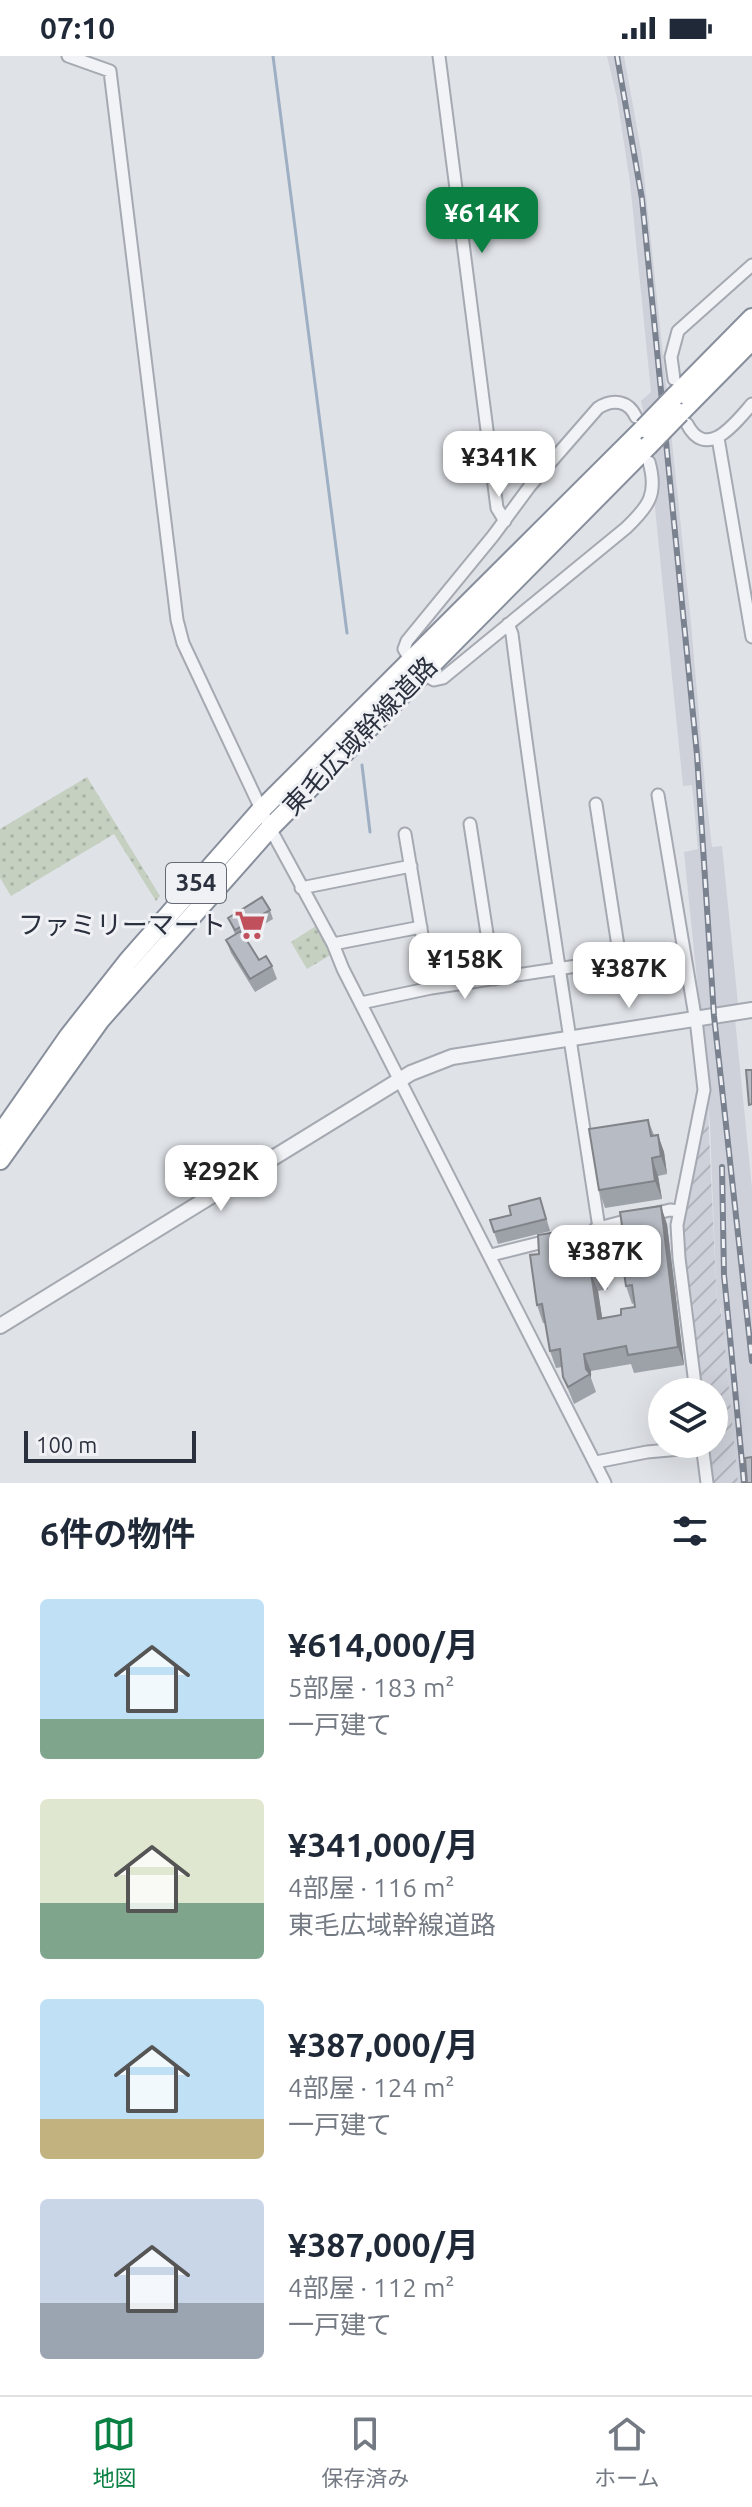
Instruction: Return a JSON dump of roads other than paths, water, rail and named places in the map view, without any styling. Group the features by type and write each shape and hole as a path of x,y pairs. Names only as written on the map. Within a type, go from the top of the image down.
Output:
{"highway":[{"name":"東毛広域幹線道路","path":"679,403 752,318"},
{"name":"東毛広域幹線道路","path":"0,1135 69,1036 128,961 261,810 416,667 679,403 752,340"},
{"name":"東毛広域幹線道路","path":"0,1160 100,1020 416,667"}],"street":[{"path":"68,56 110,71 177,620 183,643 270,828 333,944 605,1483"},
{"path":"439,56 495,496 499,515 505,521"},
{"path":"752,265 678,331 671,357 679,403 692,432 703,439 718,438 752,404"},
{"path":"621,403 630,408 644,438 654,484 643,512 443,678 434,680 416,667 404,649 407,641 530,486 602,406 621,403"},
{"path":"718,438 752,637"},
{"path":"508,624 512,634 534,814 599,1228"},
{"path":"658,795 697,1028 704,1090 677,1225 694,1378"},
{"path":"596,804 620,959"},
{"path":"470,824 494,979"},
{"path":"405,834 431,988"},
{"path":"301,888 411,866"},
{"path":"333,944 421,927"},
{"path":"361,1003 431,988 683,950"},
{"path":"0,1326 399,1079 452,1057 752,1010"},
{"path":"583,1232 670,1210 680,1211"},
{"path":"491,1255 568,1236"},
{"path":"596,1462 648,1452"},
{"path":"704,1458 707,1483"}],"waterway":[{"path":"273,56 347,633"},
{"path":"362,765 370,832"}],"railway":[{"path":"617,56 642,199 697,755 714,1016 752,1361"},
{"path":"722,1167 724,1275 744,1483"}],"place":[{"name":"ファミリーマート","path":"250,925"}]}
